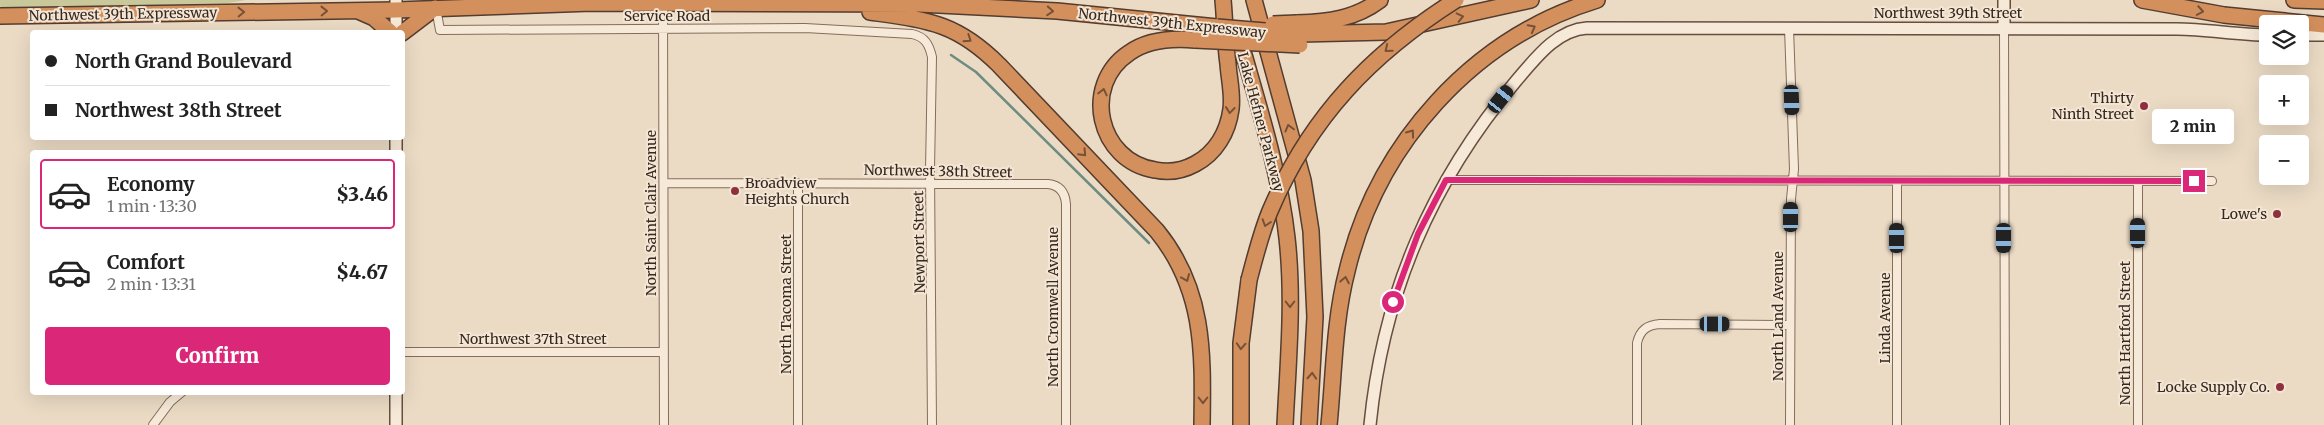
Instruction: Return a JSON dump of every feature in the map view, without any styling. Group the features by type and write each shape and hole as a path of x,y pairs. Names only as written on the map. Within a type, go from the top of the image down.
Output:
{"highway":[{"path":"1223,0 1231,104 1228,123 1221,140 1206,157 1183,169 1164,171 1138,165 1117,150 1104,128 1100,101 1108,75 1120,60 1138,47 1169,40 1195,40 1299,34 1386,32 1531,0"},
{"name":"Lake Hefner Parkway","path":"1229,0 1272,153 1286,230 1291,304 1285,425"},
{"name":"Lake Hefner Parkway","path":"1254,0 1302,180 1311,231 1315,308 1309,425"},
{"path":"1265,0 1271,60"},
{"path":"1299,34 1360,13 1380,0"},
{"path":"1241,425 1241,343 1249,280 1270,212 1288,173 1318,124 1345,90 1375,59 1416,26 1456,0"},
{"path":"1329,425 1338,329 1346,273 1360,225 1371,199 1396,155 1419,122 1446,92 1475,65 1530,28 1576,7 1597,0"},
{"path":"2142,0 2224,15 2324,25"},
{"path":"2294,0 2324,1"},
{"name":"Northwest 39th Expressway","path":"0,16 357,10 396,5 436,8 663,2 809,4 999,7 1299,34"},
{"path":"809,4 929,20 948,27 967,38 999,65 1150,223 1163,238 1178,261 1196,306 1201,342 1202,425"},
{"path":"405,31 436,8"},
{"path":"357,10 374,18 388,30"}],"main road":[{"path":"2004,1 2004,27"},
{"path":"396,5 396,30"},
{"name":"Northwest 39th Street","path":"1446,180 1478,130 1509,89 1544,51 1569,31 1587,28 2004,27 2199,29 2241,35 2259,35"},
{"path":"2309,35 2324,36"},
{"path":"1370,425 1378,360 1393,302 1418,234 1446,180"},
{"path":"396,395 396,425"}],"street":[{"name":"North Saint Clair Avenue","path":"663,2 664,425"},
{"name":"Service Road","path":"436,8 440,30 812,28 916,35"},
{"path":"2004,27 2005,425"},
{"name":"North Land Avenue","path":"1789,28 1794,169 1792,182 1790,425"},
{"name":"Newport Street","path":"916,35 927,42 932,57 930,183 932,425"},
{"path":"1446,180 2212,182"},
{"name":"North Hartford Street","path":"2138,181 2138,425"},
{"name":"Linda Avenue","path":"1897,182 1897,425"},
{"name":"Northwest 38th Street","path":"664,183 1048,184 1061,190"},
{"name":"North Tacoma Street","path":"798,183 798,425"},
{"name":"North Cromwell Avenue","path":"1061,190 1066,204 1066,425"},
{"path":"1637,425 1637,343 1644,329 1660,324 1790,324"},
{"name":"Northwest 37th Street","path":"405,352 664,352"},
{"path":"153,425 170,402 178,395"}],"green space":[{"path":"0,0 246,0 228,3 4,9 0,6"}],"waterway":[{"path":"951,55 976,72 1149,243"}],"place":[{"name":"Thirty Ninth Street","path":"2144,106"},
{"name":"Broadview Heights Church","path":"735,191"},
{"name":"Lowe's","path":"2277,214"},
{"name":"Locke Supply Co.","path":"2280,387"}],"route":[{"path":"1393,302 1418,234 1437,194 1446,180 2194,181"}]}
